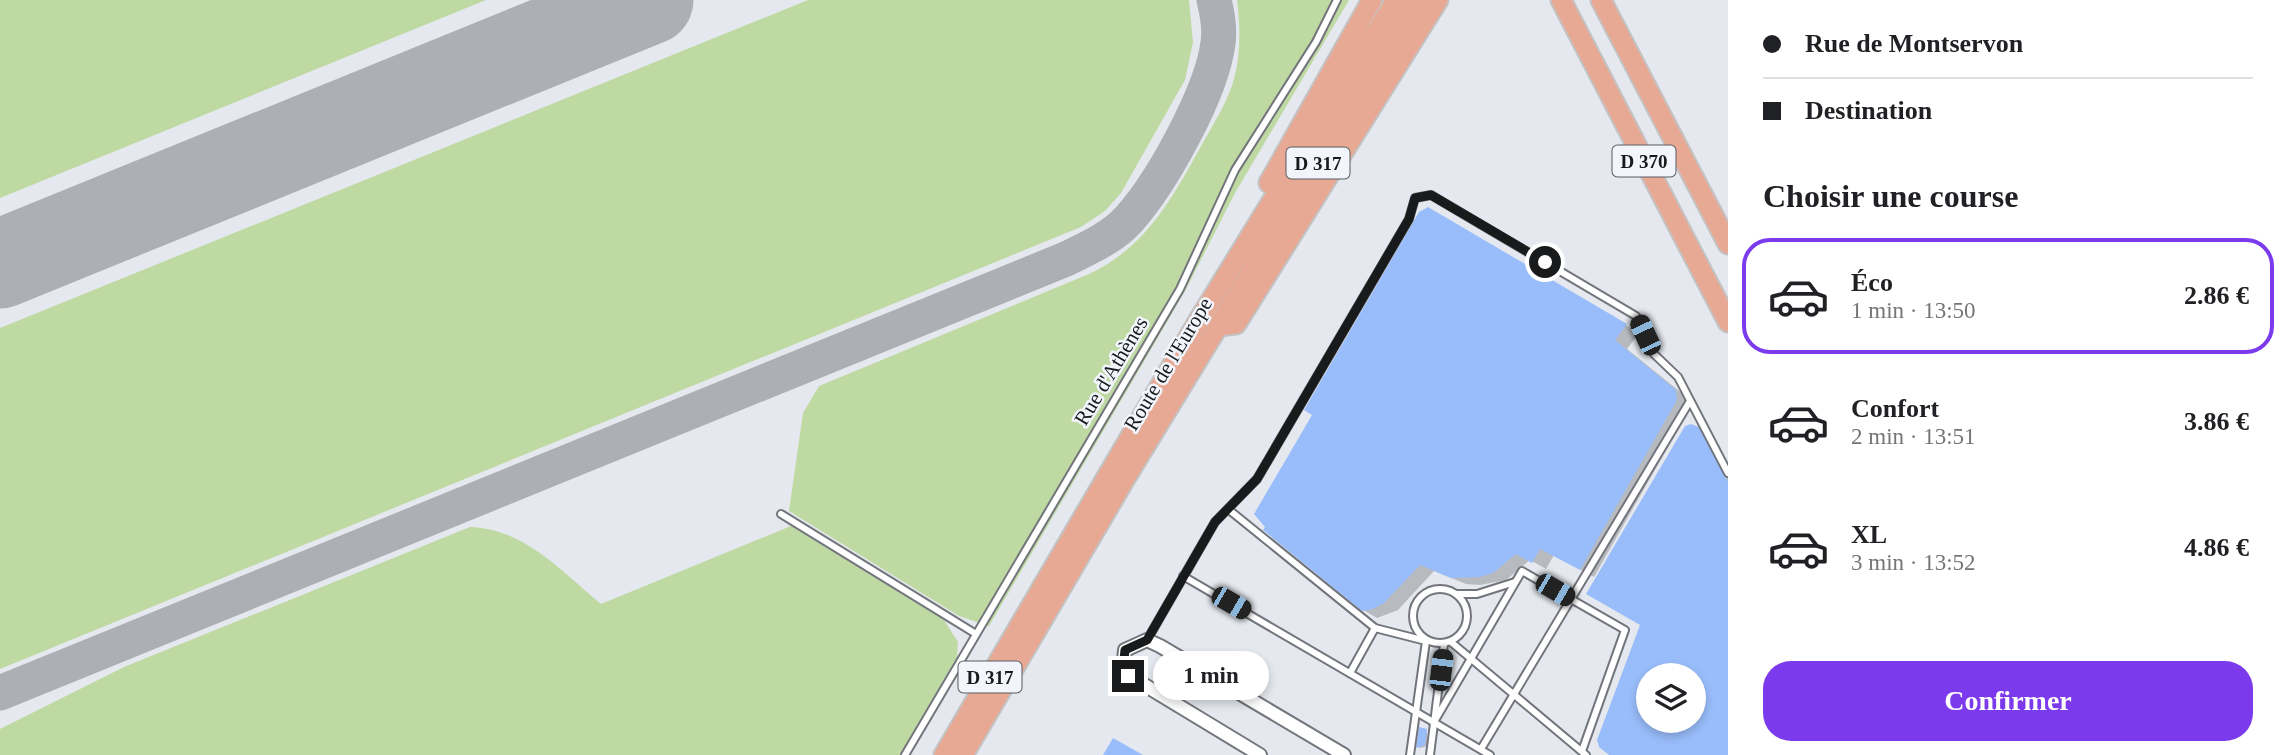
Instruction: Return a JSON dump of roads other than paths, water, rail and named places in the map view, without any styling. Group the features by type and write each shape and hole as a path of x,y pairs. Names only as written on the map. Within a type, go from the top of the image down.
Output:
{"main road":[{"path":"1199,320 1200,305 1372,0"},
{"name":"Route de l'Europe","path":"944,755 1199,320 1396,0"},
{"name":"Route de l'Europe","path":"963,755 1218,326 1417,0"},
{"path":"1218,326 1236,324 1438,0"},
{"path":"1402,58 1448,0"},
{"path":"1551,0 1634,141"},
{"name":"D 370","path":"1561,0 1728,322"},
{"name":"D 370","path":"1601,0 1728,244"}],"street":[{"path":"1260,755 1128,676 1124,660 1125,650 1147,640 1344,755"}],"lane":[{"name":"Rue d'Athènes","path":"905,755 1180,289 1235,170 1316,42 1337,0"},
{"path":"1147,640 1215,522 1257,479 1409,219 1415,198 1431,195 1636,316 1654,354 1678,377 1728,473"},
{"path":"1481,749 1690,401"},
{"path":"1228,509 1375,628 1426,641 1447,643 1471,659 1584,753 1625,630 1522,571 1471,659 1434,722"},
{"path":"781,514 976,635"},
{"path":"1183,576 1490,755"},
{"path":"1410,755 1426,641 1415,628 1413,610 1416,602 1430,591 1448,590 1456,594 1477,594 1516,581"},
{"path":"1430,755 1447,643 1460,635 1467,618 1466,609 1456,594"},
{"path":"1350,673 1375,628"}]}
